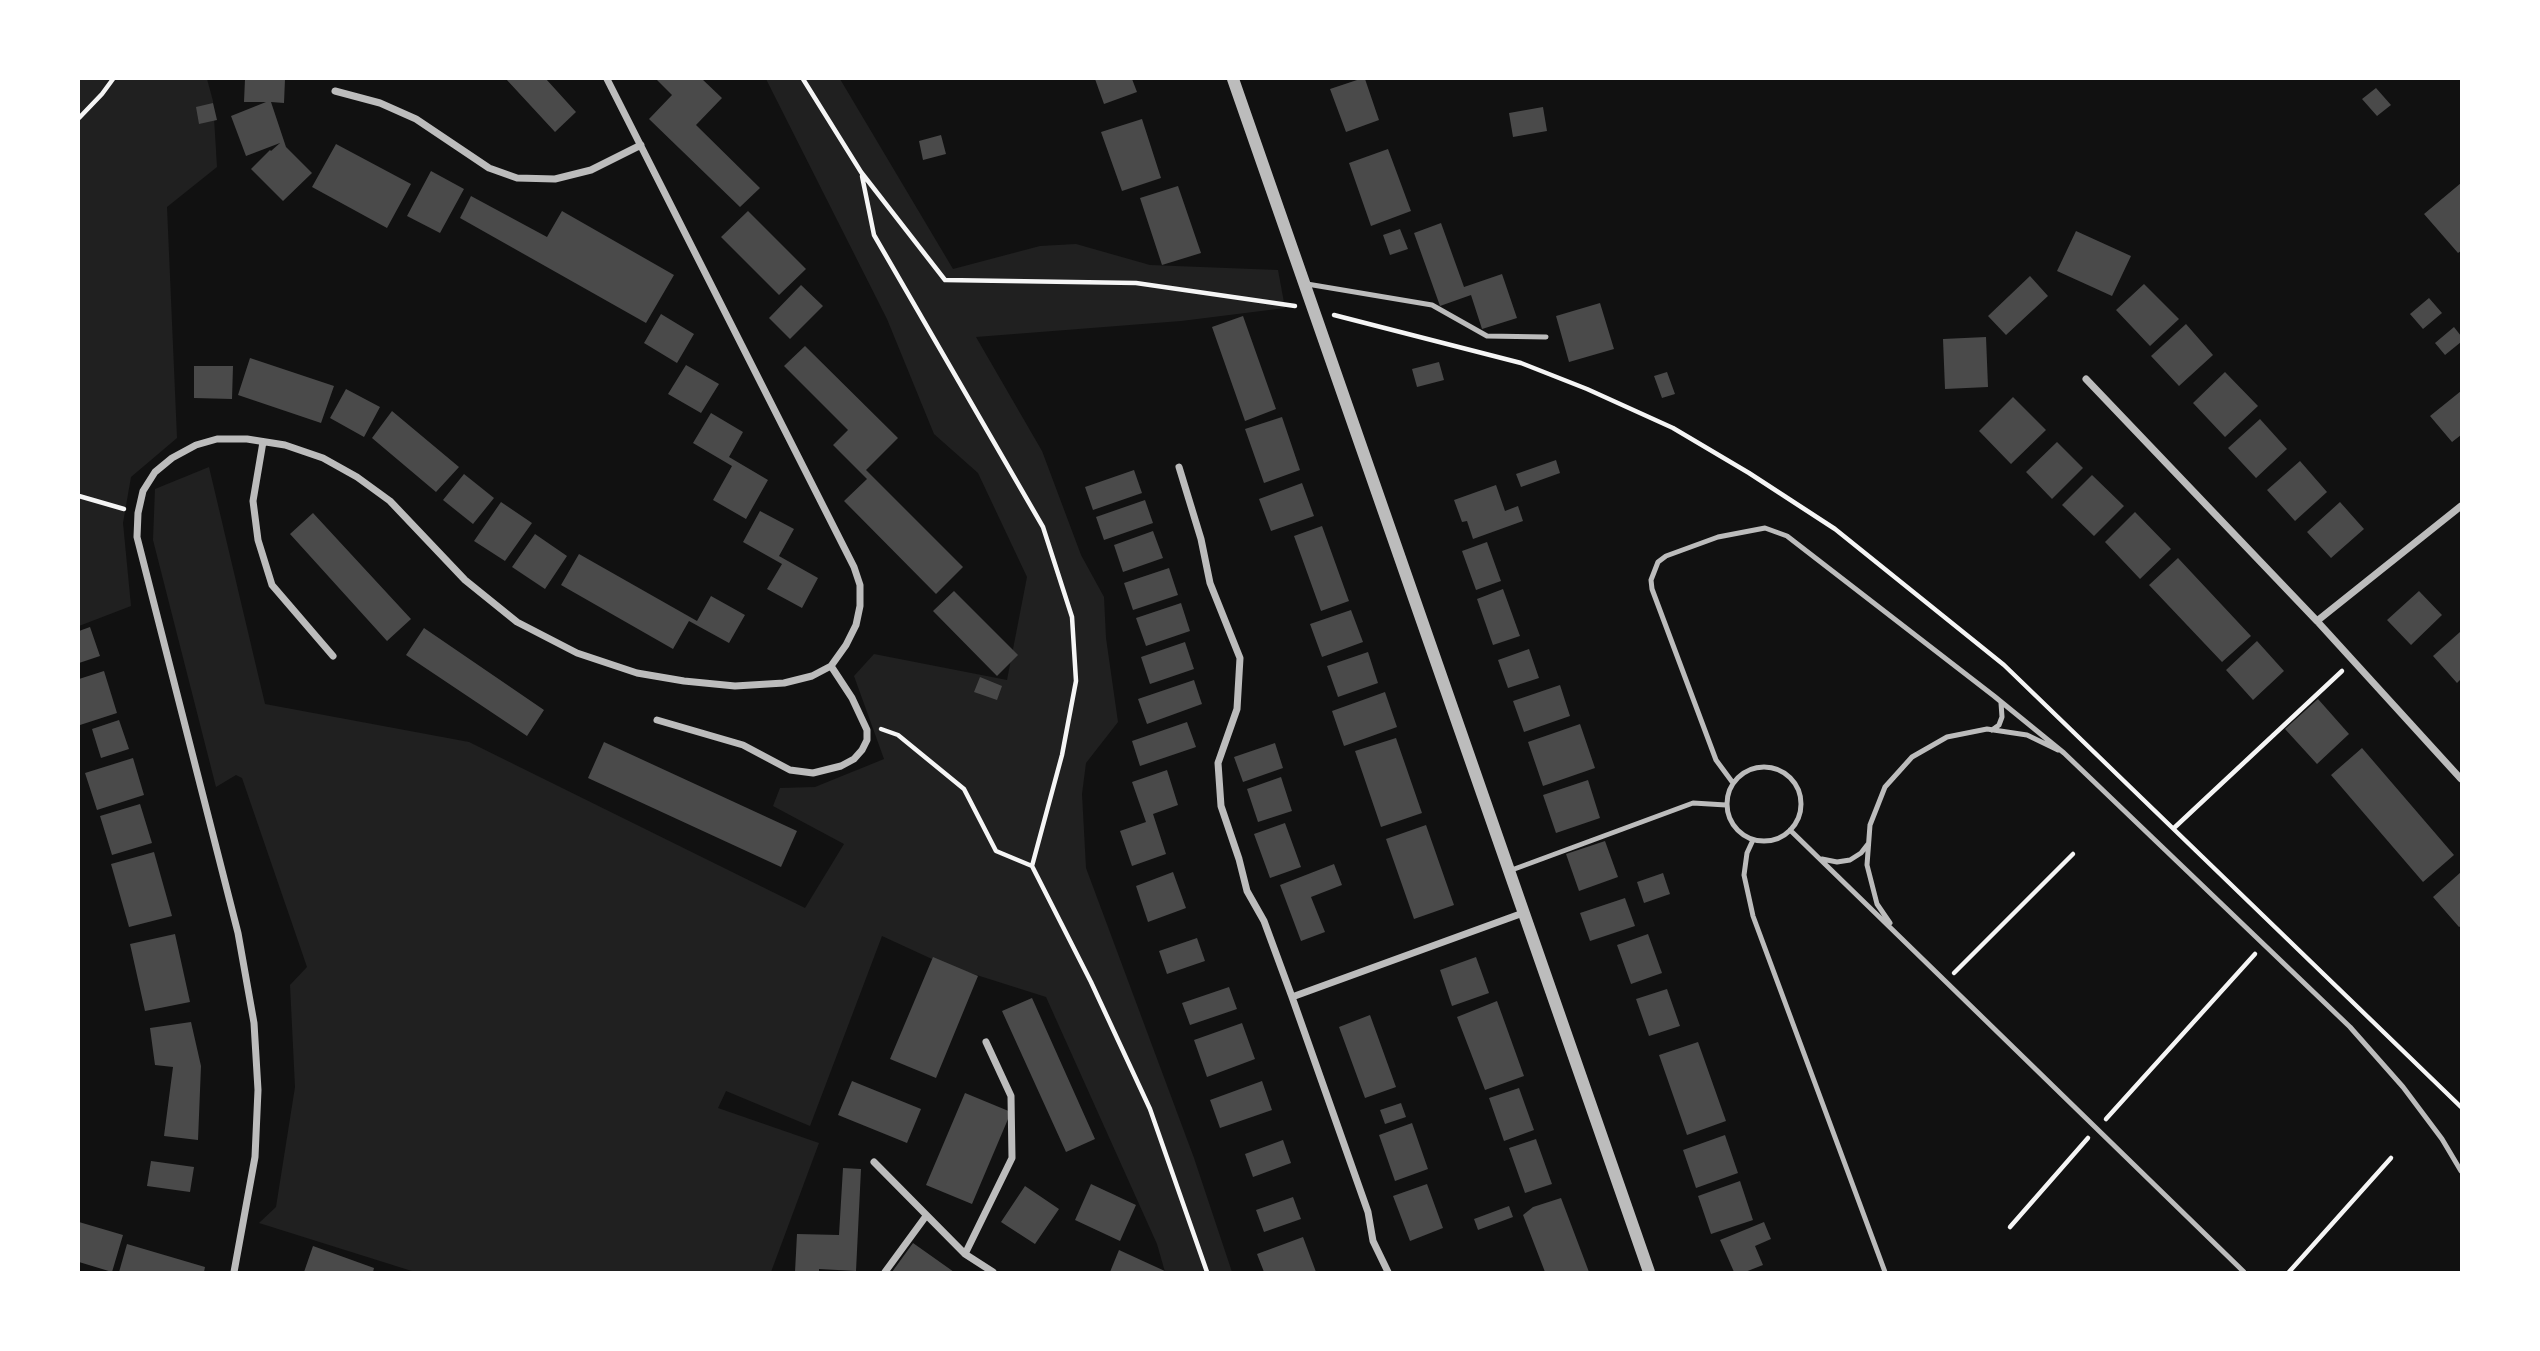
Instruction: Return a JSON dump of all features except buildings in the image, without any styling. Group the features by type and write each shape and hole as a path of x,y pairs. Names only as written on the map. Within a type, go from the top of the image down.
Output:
{"street":[{"path":"234,1272 255,1157 258,1090 254,1023 238,933 137,537 138,513 143,491 155,472 172,458 196,445 217,439 285,445 323,458 390,500 465,580 517,622 578,653 636,673 735,686 783,683 812,676 831,666 856,625 860,585 854,567 607,79"},
{"path":"1233,79 1649,1272"},
{"path":"335,91 380,103 416,119 489,168 517,178 555,179 591,170 640,145"},
{"path":"2086,379 2317,621 2461,779"},
{"path":"263,442 253,501 258,540 272,585 333,656"},
{"path":"1180,467 1201,539 1210,583 1240,659 1237,709 1218,763 1221,806 1247,891 1264,921 1368,1212 1373,1241 1388,1272"},
{"path":"2317,621 2461,506"},
{"path":"657,720 732,740 790,769 801,772 827,770 854,759 867,740 867,730 852,698 831,666"},
{"path":"1292,997 1523,912"},
{"path":"965,1254 1012,1158 1011,1096 986,1042"},
{"path":"874,1162 965,1254 993,1272"},
{"path":"885,1272 926,1216"}],"lane":[{"path":"1304,284 1432,305 1487,336 1546,337"},
{"path":"1733,783 1716,760 1652,589 1654,570 1665,556 1718,537 1765,528 1787,536 2064,753 2350,1027 2403,1087 2442,1139 2461,1171"},
{"path":"1992,730 1999,725 2002,717 2001,701"},
{"path":"1895,932 1877,904 1867,865 1868,845 1870,825 1885,787 1912,757 1947,737 1992,730 2027,735 2064,753"},
{"path":"1763,766 1785,773 1799,792 1801,803 1799,815 1790,830 1765,842 1742,835 1734,827 1726,805 1733,783 1751,769 1763,766"},
{"path":"1509,871 1693,803 1726,805"},
{"path":"1790,830 2244,1272"},
{"path":"1753,840 1747,853 1744,875 1753,916 1885,1272"},
{"path":"1818,856 1838,862 1850,860 1868,845"}],"path":[{"path":"79,118 113,79"},
{"path":"803,79 861,172 945,280 1136,283 1313,309"},
{"path":"861,172 874,235 1043,527 1072,617 1076,681 1062,755 1032,866"},
{"path":"79,496 138,513"},
{"path":"2174,828 2353,661"},
{"path":"867,730 879,728 898,735 964,789 996,851 1032,866 1091,982 1150,1109 1207,1272"},
{"path":"1954,972 2073,854"},
{"path":"2108,1117 2251,959"},
{"path":"2010,1227 2087,1140"},
{"path":"2289,1272 2391,1157"}],"shaded area":[{"path":"79,79 207,79 213,101 217,167 167,207 177,438 131,477 123,523 131,606 79,626"},
{"path":"766,79 840,79 953,269 1040,246 1076,244 1150,265 1278,270 1285,308 1181,321 976,337 1042,451 1081,555 1104,597 1106,638 1118,722 1086,763 1082,794 1086,868 1194,1158 1232,1272 1165,1272 1157,1244 1046,997 945,965 882,936 810,1126 726,1091 718,1108 819,1143 771,1272 415,1272 259,1223 276,1207 295,1087 290,985 307,967 242,778 236,775 216,787 153,540 155,489 209,467 265,704 469,742 805,908 844,844 773,806 780,788 815,787 884,759 854,676 874,654 1007,680 1027,577 978,473 934,434 887,319"}]}
